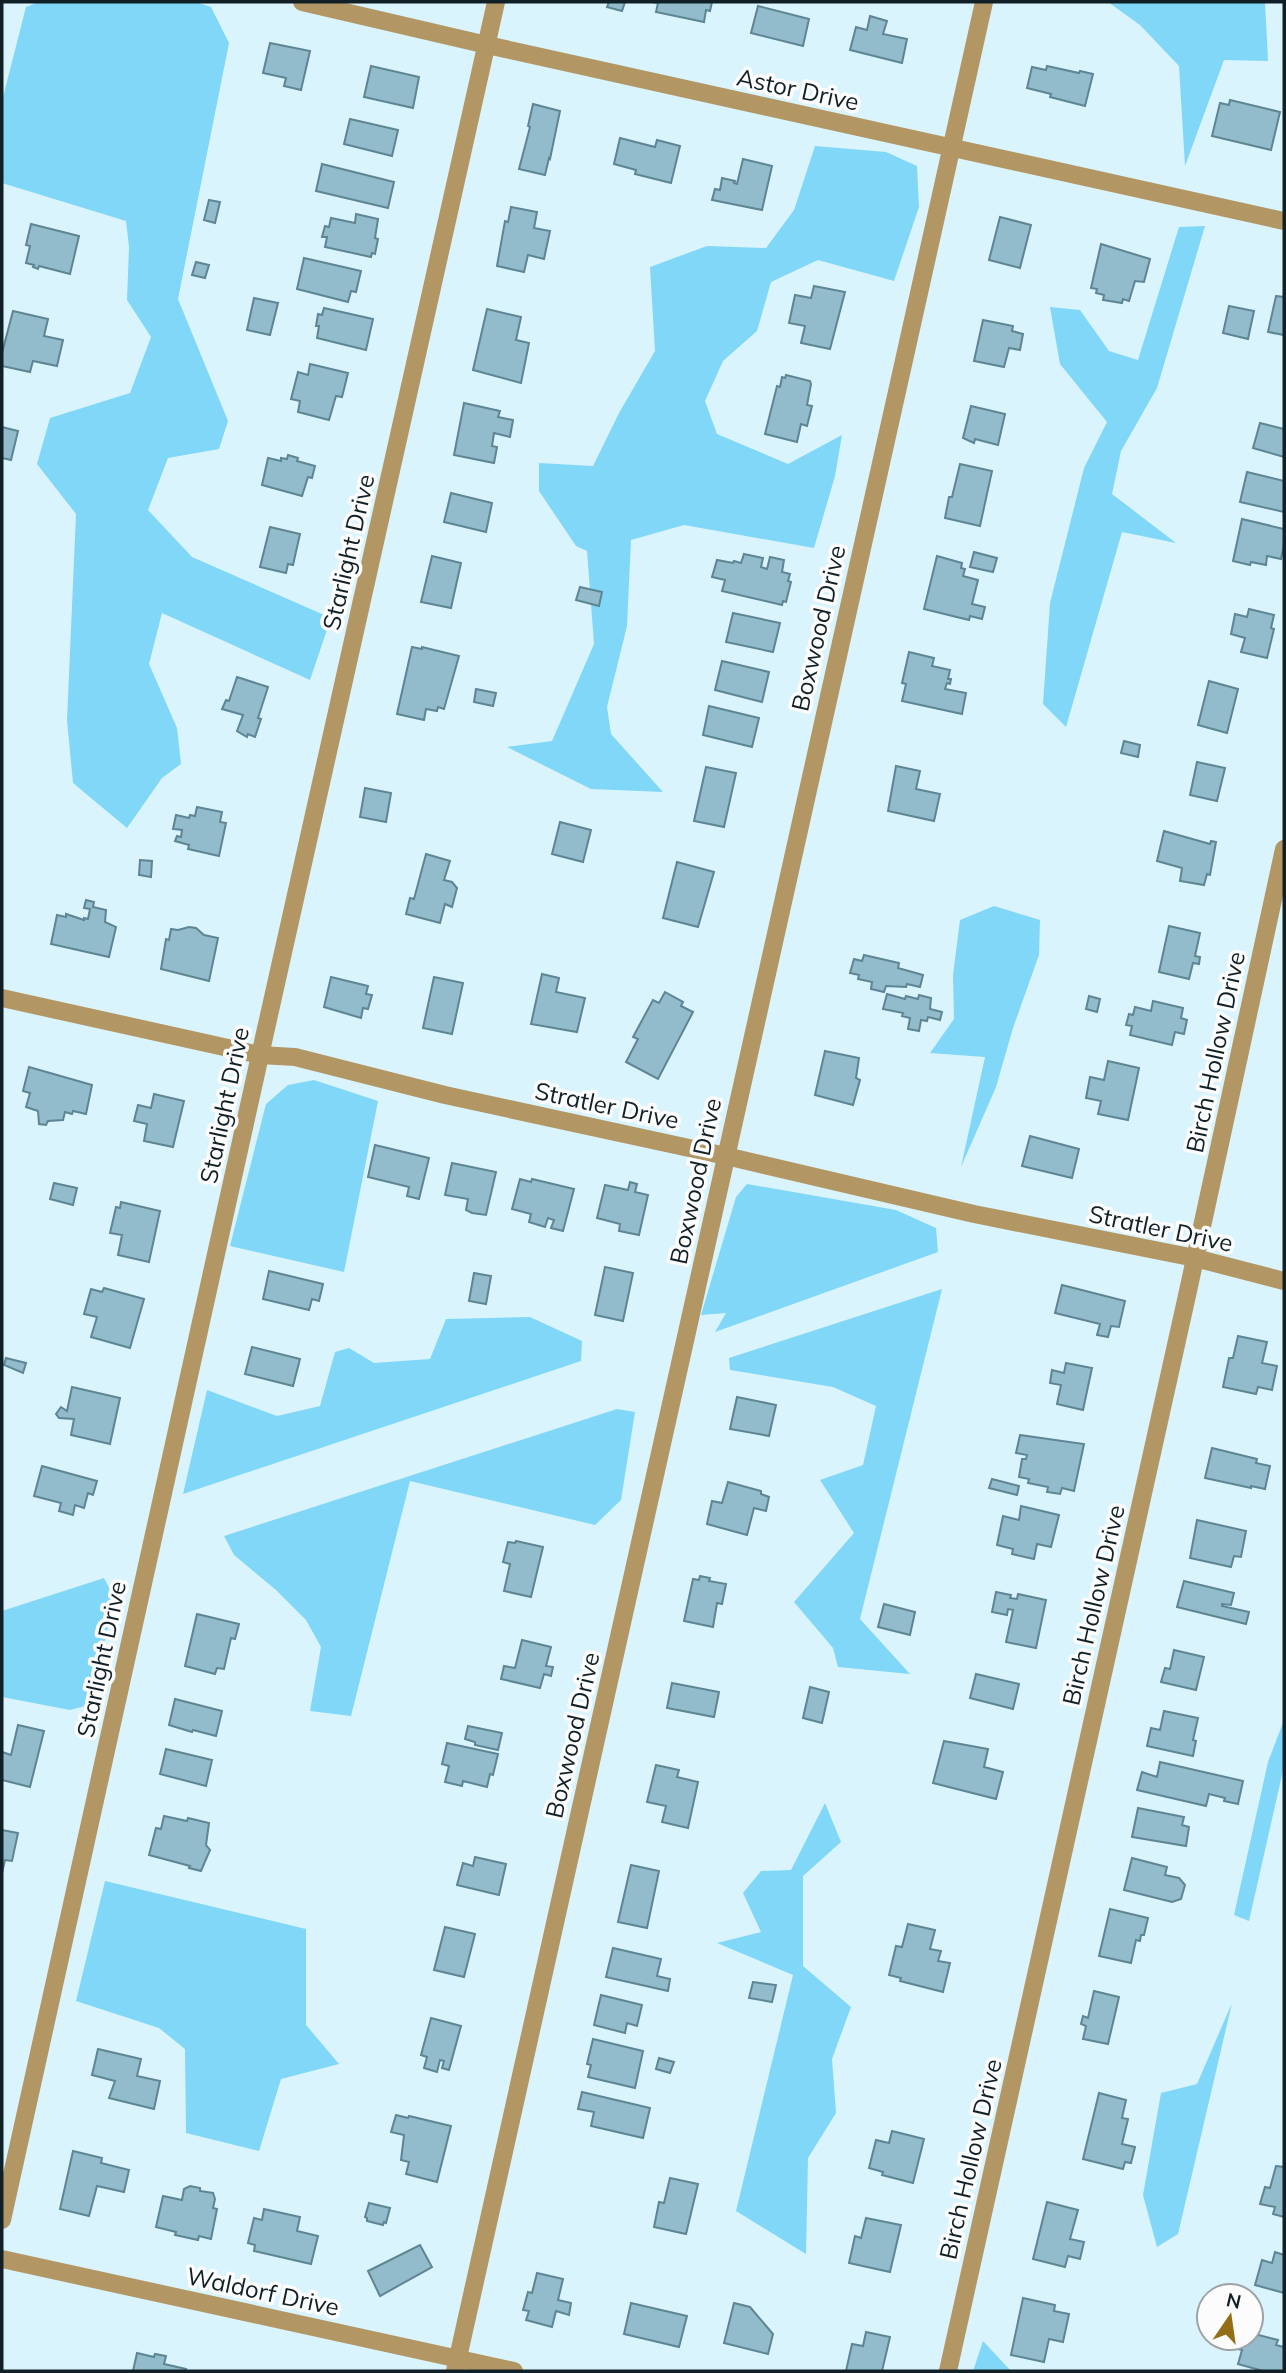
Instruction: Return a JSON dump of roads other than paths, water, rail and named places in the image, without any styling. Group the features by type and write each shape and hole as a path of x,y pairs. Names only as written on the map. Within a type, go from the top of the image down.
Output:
{"street":[{"name":"Astor Drive","path":"302,2 1284,220"},
{"name":"Starlight Drive","path":"2,2220 496,2"},
{"name":"Boxwood Drive","path":"457,2365 984,2"},
{"name":"Birch Hollow Drive","path":"948,2371 1284,849"},
{"name":"Stratler Drive","path":"2,998 260,1055 295,1057 445,1095 726,1156 974,1214 1195,1258 1284,1281"},
{"name":"Waldorf Drive","path":"2,2259 457,2365 514,2371"}]}
